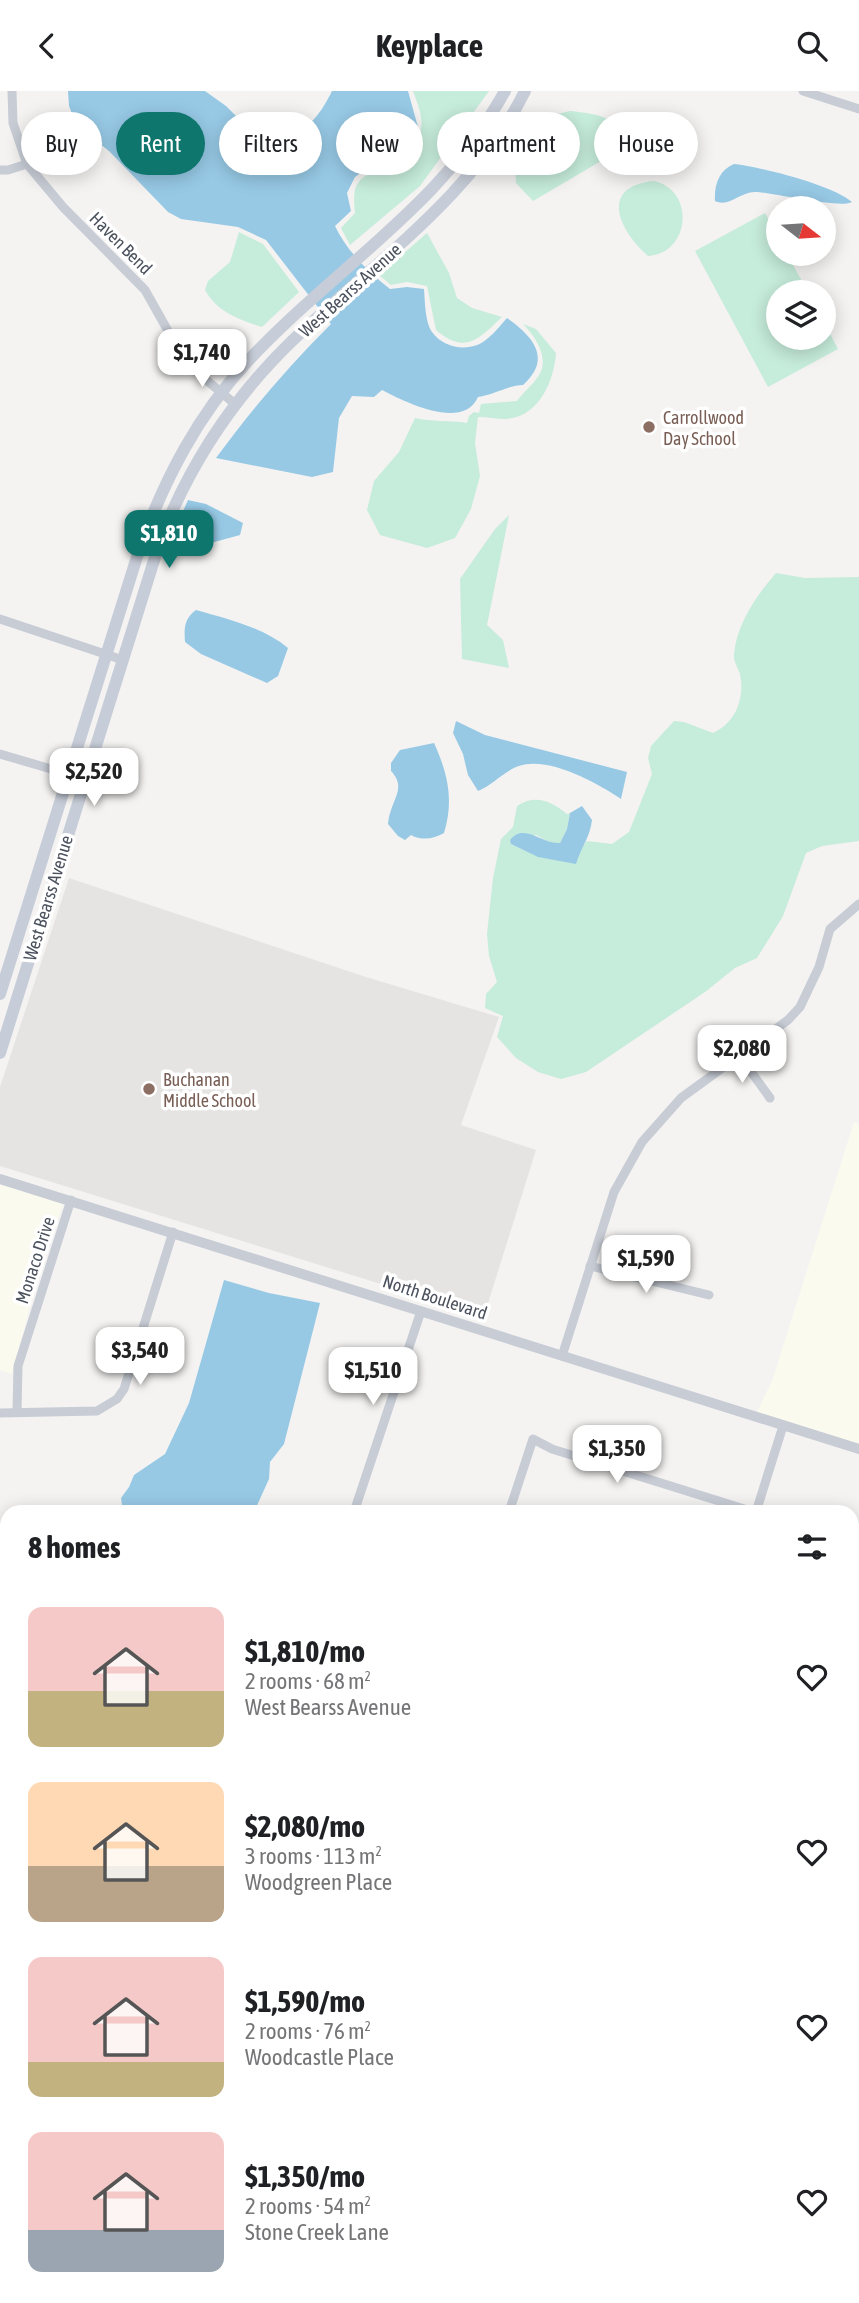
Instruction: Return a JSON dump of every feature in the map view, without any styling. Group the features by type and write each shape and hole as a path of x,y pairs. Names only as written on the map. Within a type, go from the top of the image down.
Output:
{"main road":[{"name":"West Bearss Avenue","path":"0,994 136,561 165,484 201,418 249,360 310,300 364,255 446,176 481,130 505,91"},
{"name":"West Bearss Avenue","path":"0,1053 177,496 235,404 292,342 460,188 493,145 525,91"}],"street":[{"name":"Haven Bend","path":"12,91 13,123 21,146"},
{"path":"803,91 859,109"},
{"path":"0,170 21,166"},
{"name":"Haven Bend","path":"36,175 62,207 145,290 186,363 235,404"},
{"path":"446,176 460,188"},
{"path":"136,561 153,566"},
{"path":"0,619 123,660"},
{"path":"0,754 85,779"},
{"path":"30,900 46,905"},
{"path":"562,1356 614,1192 642,1142 681,1098 788,1020 800,1007 819,967 830,929 859,904"},
{"path":"739,1055 770,1098"},
{"name":"North Boulevard","path":"0,1179 859,1449"},
{"name":"Monaco Drive","path":"17,1412 18,1366 71,1200"},
{"path":"0,1413 97,1411 117,1399 124,1388 173,1233"},
{"path":"590,1266 709,1295"},
{"path":"356,1505 421,1311"},
{"path":"757,1505 783,1426"},
{"path":"511,1505 533,1439 552,1448 733,1505"}],"shaded area":[{"path":"69,878 366,977 499,1017 461,1125 536,1150 484,1316 0,1166 0,1087"},
{"path":"854,1122 859,1124 859,1445 757,1412 772,1381"},
{"path":"0,1184 64,1203 43,1258 12,1374 0,1370"}],"green space":[{"path":"413,91 489,91 474,112 437,112 437,163 420,186 350,245 341,228 355,213 356,186 363,178 368,175 423,175 423,112 419,109"},
{"path":"580,112 594,115 594,165 580,173"},
{"path":"516,175 577,175 533,201 516,183"},
{"path":"654,181 667,187 676,196 682,221 680,233 673,244 662,252 648,256 629,234 619,211 620,200 625,191"},
{"path":"765,213 766,266 794,266 801,280 766,280 766,350 836,350 836,345 838,349 768,387 695,251"},
{"path":"239,232 263,244 299,292 262,327 223,310 205,290 208,281 230,262"},
{"path":"427,233 449,273 457,298 472,308 502,317 471,341 455,342 436,330 427,286 407,282 391,285 379,275"},
{"path":"523,324 536,329 556,353 552,375 543,396 527,412 506,419 478,417 475,443 480,476 471,509 455,538 427,548 380,535 367,510 374,481 399,452 415,418 467,423 469,416 474,412 479,413 481,404 517,401 537,379 542,368 542,355 536,341"},
{"path":"509,515 487,625 503,640 509,668 462,659 460,579 495,529"},
{"path":"776,573 805,578 859,577 859,841 822,846 806,853 783,916 757,958 735,968 705,992 586,1072 561,1079 538,1072 516,1058 497,1037 503,1016 485,1008 486,994 497,982 489,956 487,934 493,878 501,839 513,827 517,806 530,800 543,801 567,814 570,813 567,829 560,843 553,844 536,835 511,844 541,857 561,859 579,851 587,841 612,844 629,832 652,774 648,758 651,746 674,721 713,733 728,723 737,709 741,683 734,656 739,631 755,600"}],"water":[{"path":"68,91 205,91 232,112 219,112 219,175 322,175 322,112 319,112 332,91 408,91 414,112 336,112 336,175 358,175 347,193 351,211 335,226 359,261 390,289 424,289 428,323 432,332 442,342 456,347 470,347 486,340 507,318 517,325 536,349 537,366 532,375 523,385 478,397 471,407 460,412 433,411 382,390 374,397 352,396 339,418 333,472 312,477 216,458 271,389 331,324 266,240 238,227 181,219 168,212 132,175 205,175 205,112 116,112 116,158 102,146 102,112 71,112"},
{"path":"734,164 778,173 829,189 852,202 836,204 836,196 782,196 750,192 720,203 715,201 715,189 718,179"},
{"path":"188,500 206,504 243,523 240,535 185,550 168,545"},
{"path":"196,610 256,629 288,648 278,676 267,683 201,654 185,642 186,624"},
{"path":"456,721 485,735 627,772 621,799 572,773 531,764 514,768 478,791 468,775 463,754 453,733"},
{"path":"434,743 448,787 449,809 444,833 428,839 411,835 405,840 388,824 398,789 391,763 400,750"},
{"path":"582,806 592,820 576,864 538,857 511,844 510,840 522,833 560,843 567,829 570,813"},
{"path":"224,1280 269,1293 320,1303 284,1444 270,1462 269,1479 257,1505 122,1505 121,1498 134,1475 165,1454 189,1403"}],"place":[{"name":"Carrollwood Day School","path":"649,427"},
{"name":"Buchanan Middle School","path":"149,1089"}]}
